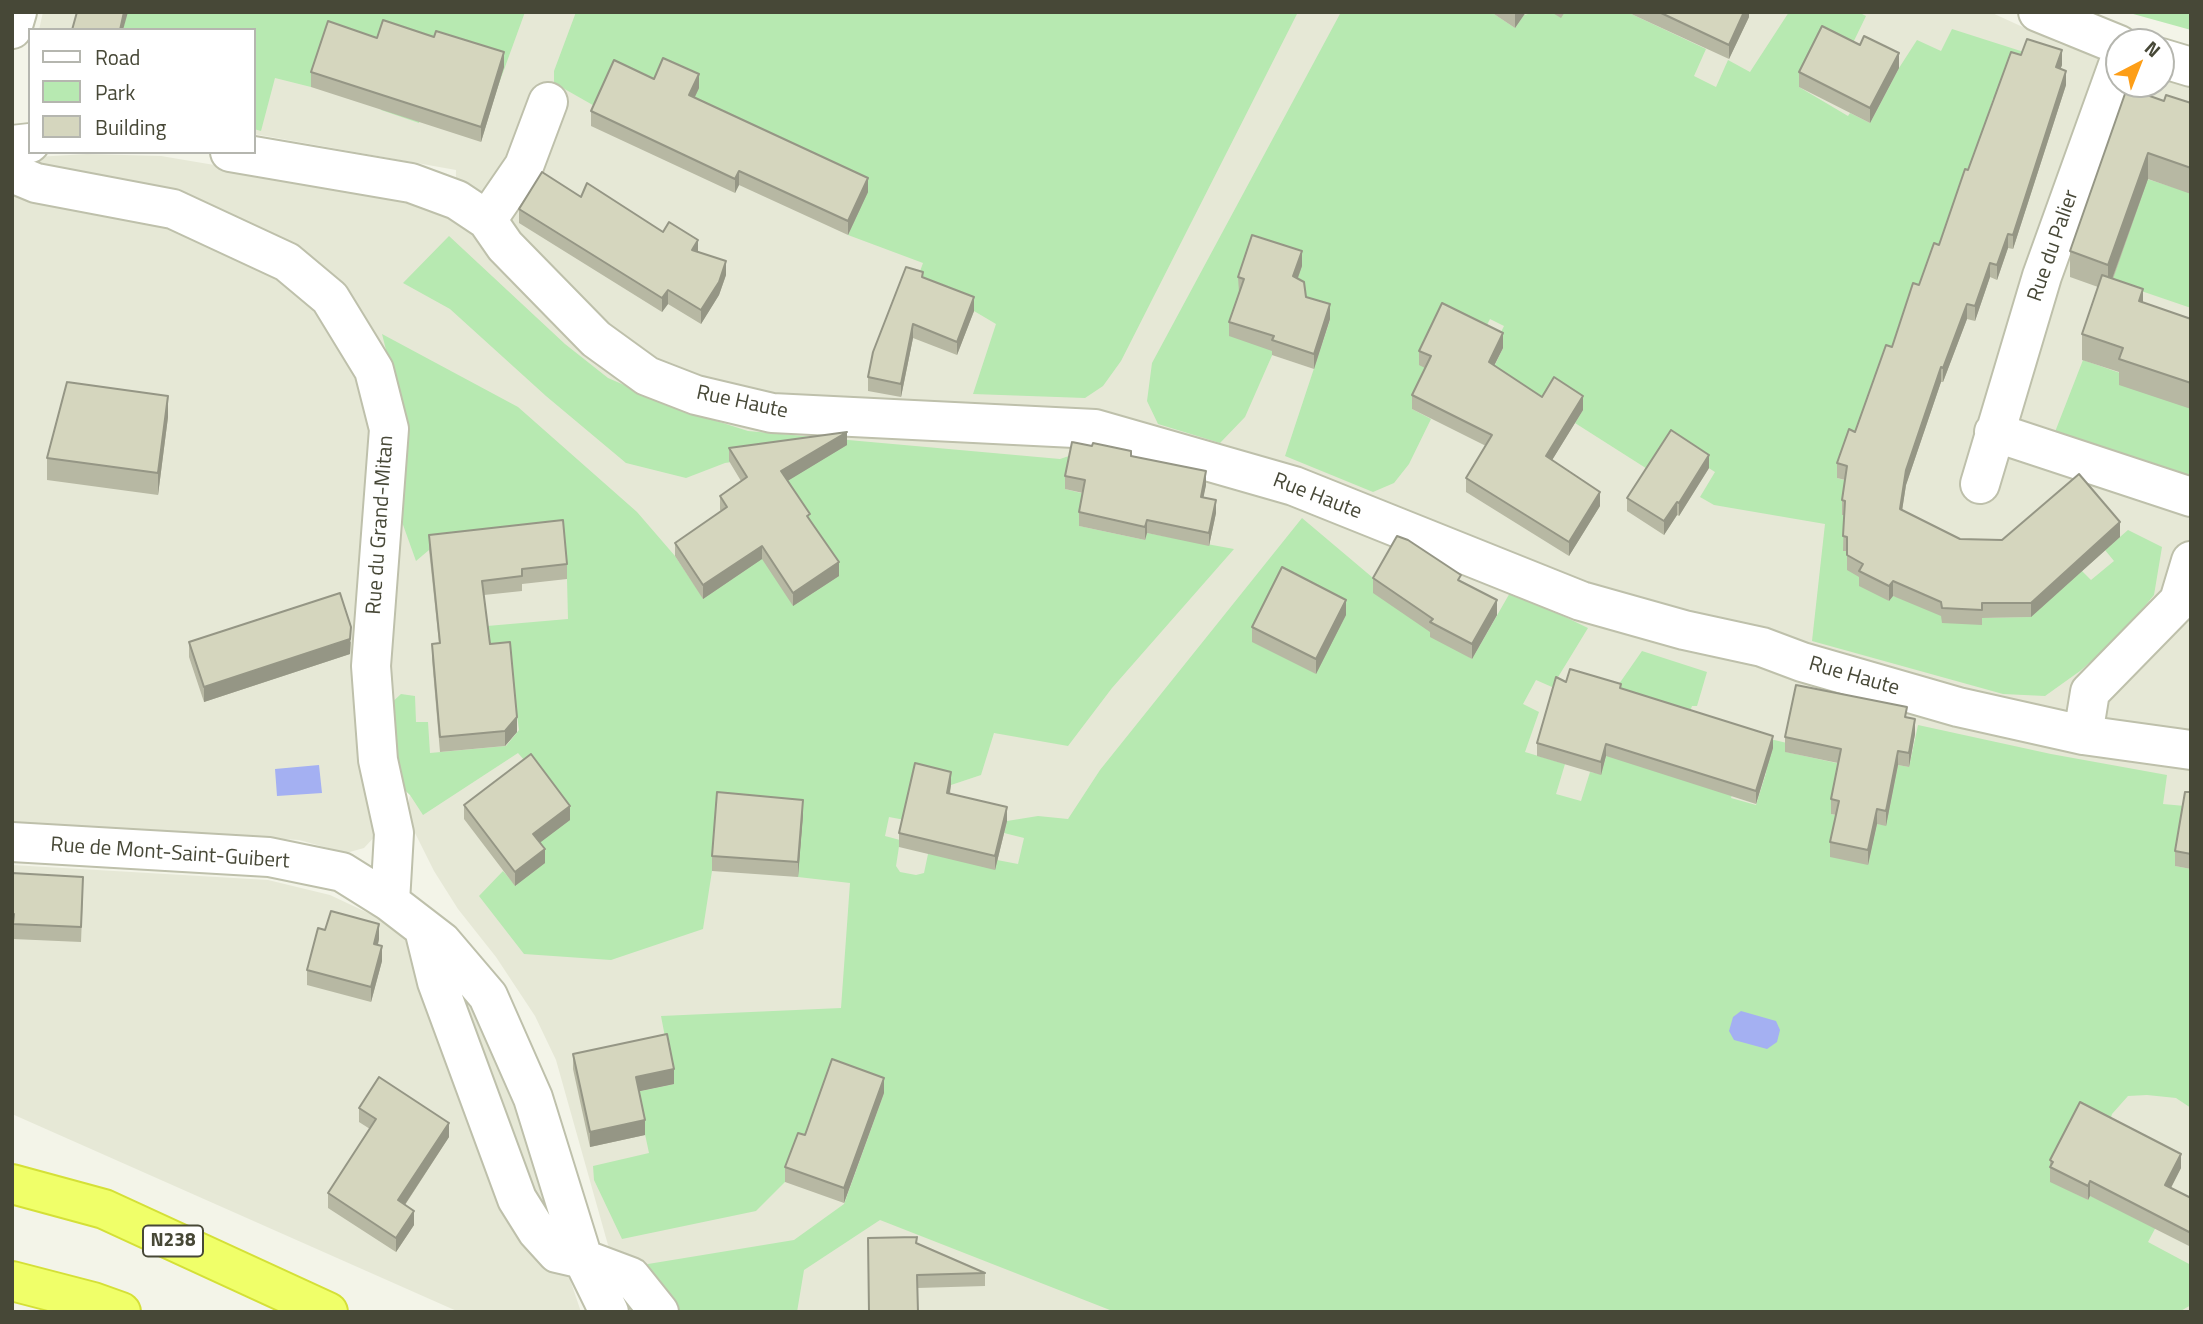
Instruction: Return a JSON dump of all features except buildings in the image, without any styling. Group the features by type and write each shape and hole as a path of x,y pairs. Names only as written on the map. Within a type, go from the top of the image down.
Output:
{"highway":[{"name":"N238","path":"12,1184 104,1209 328,1312"},
{"path":"12,1281 121,1312"}],"street":[{"path":"12,29 17,12"},
{"path":"2038,12 2105,39"},
{"name":"Rue du Palier","path":"1980,484 2042,276 2106,98"},
{"path":"486,220 524,166 548,102"},
{"name":"Rue Haute","path":"242,154 411,183 457,200 486,220 505,246 596,339 648,376 696,395 772,413 1095,429 1294,486 1581,601 1684,630 1762,648 1958,707 2083,735 2191,750"},
{"name":"Rue du Grand-Mitan","path":"12,173 36,183 173,209 287,262 330,298 374,370 389,429 370,666 378,760 394,833 390,902"},
{"path":"1994,432 2191,497"},
{"path":"2083,735 2090,692 2179,601 2191,561"},
{"name":"Rue de Mont-Saint-Guibert","path":"12,842 269,857 342,872 390,902 442,942 488,996 533,1098 583,1259 608,1312"},
{"path":"424,929 438,982 517,1199 537,1231 557,1252 631,1277 659,1312"}],"shaded area":[{"path":"43,12 1990,12 2060,44 2105,59 2105,98 2175,98 2175,82 2191,87 2191,1312 635,1312 617,1277 556,1060 535,1016 434,871 406,815 410,795 392,778 386,708 396,469 327,287 83,179 19,158 87,154 161,156 392,195 455,218 456,170 256,134 256,28 39,28"},
{"path":"12,191 201,229 321,301 375,402 378,833 364,848 346,853 299,840 12,822"},
{"path":"12,865 268,880 330,895 383,920 403,933 449,976 488,1029 518,1105 550,1220 581,1312 459,1312 12,1114"}],"green space":[{"path":"127,12 525,12 497,89 472,81 434,75 419,123 381,110 403,41 311,87 275,78 261,131 256,130 256,28 123,28"},
{"path":"576,12 1298,12 1121,361 1103,386 1085,398 973,394 996,324 974,311 914,288 923,263 848,235 867,192 654,93 598,108 554,83 554,71"},
{"path":"1341,12 1491,12 1515,28 1524,15 1536,12 1627,12 1706,49 1694,76 1716,87 1728,60 1750,72 1789,12 1858,12 1866,16 1851,47 1799,87 1848,116 1850,113 1870,123 1917,40 1941,51 1952,29 2027,53 2000,99 1993,98 1986,121 1993,124 1891,362 1837,478 1847,481 1847,552 1863,579 1889,601 1893,596 1982,618 2031,617 2081,570 2091,580 2114,561 2105,550 2128,530 2162,547 2154,595 2120,636 2080,671 2045,696 2003,694 1812,641 1825,524 1714,505 1700,497 1715,472 1671,444 1652,472 1575,423 1583,410 1548,402 1494,367 1503,348 1495,344 1504,326 1490,319 1481,337 1419,364 1431,370 1412,409 1431,419 1409,464 1394,483 1373,492 1285,456 1330,320 1244,294 1274,351 1245,417 1220,443 1158,424 1147,401 1152,363"},
{"path":"2126,12 2191,12 2191,30"},
{"path":"2147,179 2191,193 2191,308 2112,281"},
{"path":"449,236 565,344 608,378 682,410 748,431 1060,459 1072,455 1065,489 1085,494 1079,526 1145,540 1147,533 1234,549 1112,688 1068,746 994,733 981,775 951,785 915,777 905,820 889,817 885,836 900,840 896,866 900,872 916,875 924,873 928,854 1018,864 1024,838 1004,833 1007,821 1038,816 1068,819 1100,770 1302,518 1379,583 1374,593 1472,659 1511,591 1588,628 1552,687 1536,680 1523,704 1539,712 1525,752 1565,764 1556,794 1581,801 1590,772 1601,774 1620,710 1612,694 1642,651 1707,672 1697,706 1692,706 1687,720 1735,786 1731,798 1756,805 1766,773 1770,739 1787,743 1786,752 1841,764 1831,814 1839,816 1868,865 1877,824 1886,825 1898,765 1909,767 1918,725 2051,754 2167,775 2163,804 2185,806 2175,866 2191,869 2191,1108 2176,1098 2128,1096 2112,1114 2107,1131 2053,1176 2051,1181 2088,1200 2090,1196 2158,1223 2148,1242 2191,1265 2191,1305 2179,1312 1115,1312 880,1220 804,1270 797,1312 673,1312 645,1278 648,1264 794,1240 844,1204 884,1093 805,1150 798,1148 785,1182 756,1211 622,1239 594,1180 593,1166 649,1153 636,1092 674,1084 661,1016 841,1008 850,883 798,877 802,815 717,808 712,871 703,929 611,960 524,954 479,896 503,871 516,886 533,848 532,769 518,753 423,815 410,795 392,778 386,708 401,694 415,696 416,722 428,722 430,753 506,746 519,730 513,686 490,659 487,626 568,619 567,579 429,550 416,561 402,522 402,414 382,334 518,407 637,512 675,556 703,598 781,485 784,454 725,463 686,478 626,463 546,396 450,309 403,283"},
{"path":"2083,360 2123,374 2191,409 2191,484 2053,437"}],"water":[{"path":"319,765 322,793 277,796 275,769"},
{"path":"1741,1011 1776,1021 1780,1030 1777,1042 1767,1049 1734,1040 1729,1031 1733,1017"}]}
